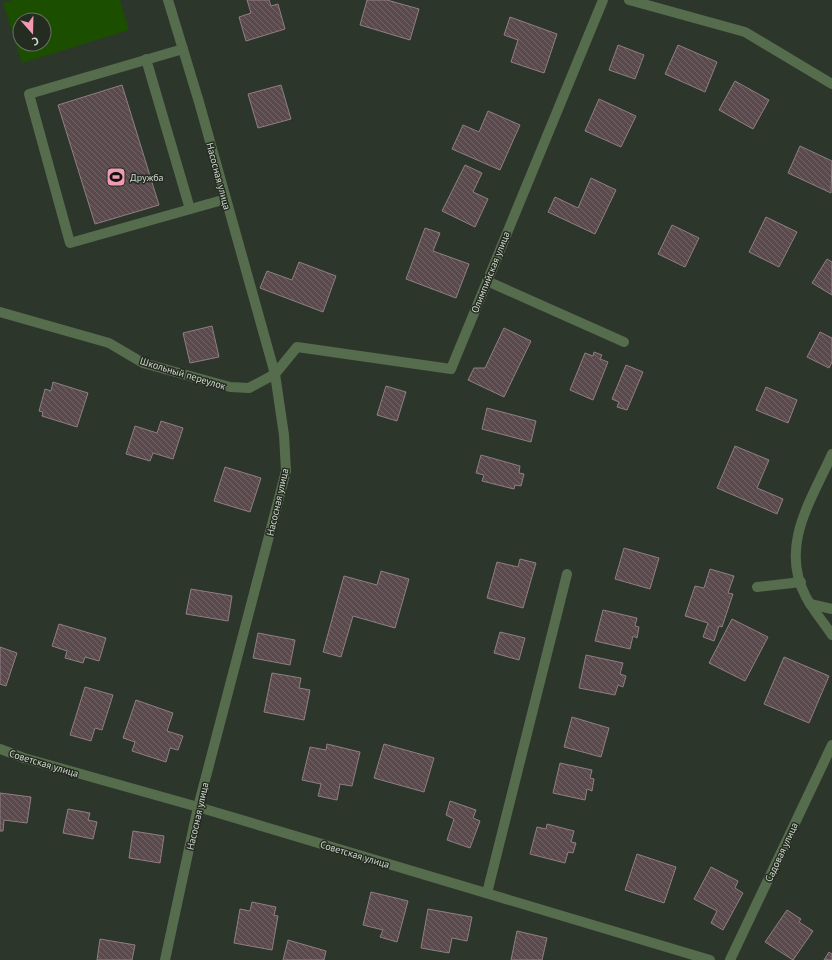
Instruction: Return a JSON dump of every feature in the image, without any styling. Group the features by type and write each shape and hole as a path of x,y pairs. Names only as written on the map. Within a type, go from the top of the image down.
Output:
{"street":[{"name":"Насосная улица","path":"165,960 198,807 286,471 284,434 275,374 183,48 168,0"},
{"name":"Олимпийская улица","path":"275,374 297,347 450,369 602,0"},
{"path":"629,0 745,32 832,84"},
{"path":"183,48 29,94 70,243 226,199"},
{"path":"146,59 190,209"},
{"path":"486,282 624,342"},
{"name":"Школьный переулок","path":"0,312 109,343 143,363 230,387 249,388 275,374"},
{"path":"832,454 798,530 794,564 806,597 832,635"},
{"path":"487,893 568,574"},
{"path":"757,587 801,582"},
{"path":"810,604 832,609"},
{"name":"Садовая улица","path":"730,960 832,745"},
{"name":"Советская улица","path":"0,749 24,758 198,807 710,960"}],"green space":[{"path":"13,0 120,0 129,30 22,63 19,52 52,52 52,12 12,12 12,31 3,3"}],"building":[{"path":"247,0 269,0 271,6 278,4 285,29 246,41 239,17 251,13"},
{"path":"367,0 387,0 419,9 410,40 360,25"},
{"path":"510,17 557,34 544,73 511,62 518,40 504,35"},
{"path":"618,45 644,55 635,79 609,70"},
{"path":"678,45 717,62 705,92 665,74"},
{"path":"735,81 769,100 753,129 719,110"},
{"name":"Дружба","path":"122,85 159,205 95,224 58,105"},
{"path":"281,85 291,119 258,128 248,94"},
{"path":"599,99 636,116 621,147 585,131"},
{"path":"488,111 520,125 500,170 452,149 463,125 479,132"},
{"path":"800,146 832,161 831,193 788,173"},
{"path":"465,165 482,173 473,192 488,199 475,227 442,211"},
{"path":"591,178 616,190 595,234 548,212 555,197 578,208"},
{"path":"766,217 797,232 779,267 749,252"},
{"path":"672,225 699,238 685,267 658,254"},
{"path":"425,228 440,233 433,251 469,264 456,298 406,279"},
{"path":"827,259 832,262 832,295 812,283"},
{"path":"299,262 336,276 323,312 260,288 267,271 292,280"},
{"path":"212,326 219,357 190,363 183,333"},
{"path":"504,328 531,341 504,397 468,380 474,368 485,368"},
{"path":"820,332 832,338 832,362 829,368 807,357"},
{"path":"594,352 602,355 600,359 608,362 593,400 570,390 585,353 593,356"},
{"path":"626,365 643,372 627,410 617,407 619,402 612,399"},
{"path":"53,382 88,393 77,427 42,416 43,412 39,411 45,389 51,391"},
{"path":"386,386 406,392 397,421 377,415"},
{"path":"766,387 797,400 788,423 756,410"},
{"path":"487,408 536,421 531,442 482,429"},
{"path":"161,421 183,428 173,459 153,453 150,461 126,454 135,426 157,433"},
{"path":"735,446 769,460 757,488 783,499 777,514 717,488"},
{"path":"481,455 520,466 519,473 524,474 521,486 515,485 514,489 482,481 484,475 476,473"},
{"path":"225,467 261,478 250,512 214,501"},
{"path":"624,548 659,558 650,589 615,579"},
{"path":"520,559 536,563 523,608 487,598 497,562 518,567"},
{"path":"710,569 734,576 728,593 733,594 722,627 719,626 714,641 703,637 708,623 685,616 695,586 704,588"},
{"path":"381,571 409,579 395,628 353,616 341,657 323,652 344,576 377,585"},
{"path":"191,589 232,596 228,621 186,614"},
{"path":"603,610 637,618 635,626 639,627 637,638 633,636 630,649 595,641"},
{"path":"732,619 768,637 745,681 709,663"},
{"path":"59,624 106,638 99,661 85,657 83,663 65,658 67,651 52,646"},
{"path":"500,632 525,638 519,660 494,653"},
{"path":"258,633 295,640 290,665 253,658"},
{"path":"0,647 17,653 6,686 0,684"},
{"path":"586,655 623,663 620,674 626,676 623,687 618,685 615,695 579,688"},
{"path":"784,657 829,676 809,723 764,704"},
{"path":"272,673 301,678 299,688 310,690 304,720 264,712"},
{"path":"85,687 113,695 102,730 95,728 91,741 70,735"},
{"path":"136,700 173,713 167,731 183,736 178,750 170,748 166,762 132,751 135,742 123,738"},
{"path":"572,717 609,728 601,757 564,747"},
{"path":"327,744 360,752 352,786 340,784 337,800 318,796 321,784 302,780 310,747 326,750"},
{"path":"384,744 434,758 424,792 374,778"},
{"path":"560,763 592,770 590,778 594,779 592,791 587,789 585,800 553,793"},
{"path":"0,793 31,797 27,823 4,820 3,831 0,831"},
{"path":"450,801 476,810 473,818 480,821 470,848 447,840 454,819 446,815"},
{"path":"68,809 90,813 88,820 97,822 93,839 63,833"},
{"path":"547,824 574,831 571,842 576,843 573,853 568,852 565,863 530,854 537,827 546,829"},
{"path":"133,831 164,836 160,863 129,858"},
{"path":"637,854 676,867 664,903 625,890"},
{"path":"711,867 738,881 735,888 743,893 723,930 711,923 717,911 694,899"},
{"path":"371,892 408,901 397,942 380,937 383,930 363,925"},
{"path":"252,902 276,907 274,915 278,916 272,950 234,943 240,909 250,911"},
{"path":"428,909 472,917 467,941 452,938 449,953 421,948"},
{"path":"787,910 801,919 799,922 813,931 793,960 765,942"},
{"path":"517,931 547,938 542,960 511,960"},
{"path":"100,939 135,945 132,960 97,960"},
{"path":"288,940 326,951 324,960 283,960"},
{"path":"829,952 832,954 832,960 824,960"}],"place":[{"name":"Дружба","path":"116,177"}]}
